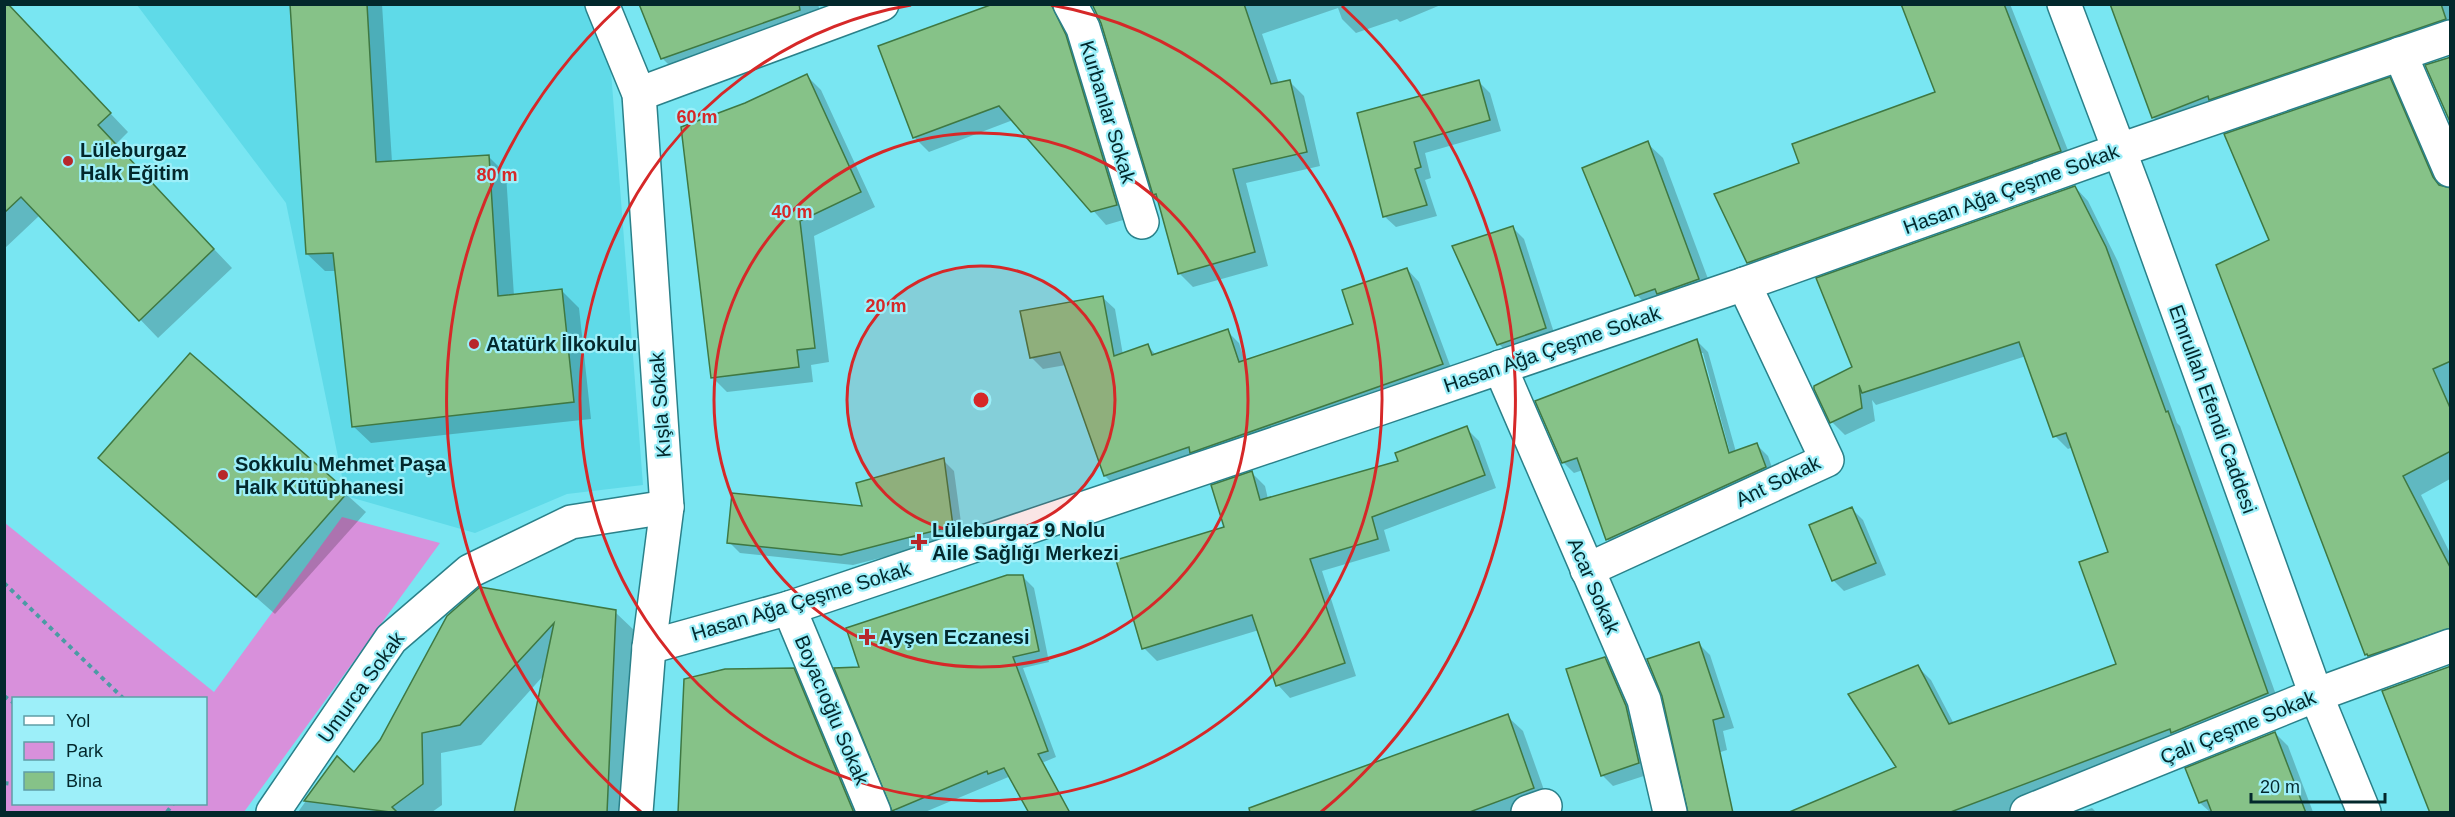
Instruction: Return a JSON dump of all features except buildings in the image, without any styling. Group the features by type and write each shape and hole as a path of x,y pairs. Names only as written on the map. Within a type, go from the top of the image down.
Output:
{"street":[{"name":"Kışla Sokak","path":"602,4 639,94 666,507 649,647 636,813"},
{"path":"639,94 882,4"},
{"name":"Kurbanlar Sokak","path":"1070,4 1083,28 1142,222"},
{"name":"Emrullah Efendi Caddesi","path":"2064,4 2120,150 2316,695 2364,813"},
{"name":"Hasan Ağa Çeşme Sokak","path":"649,647 789,608 1744,284 2120,150 2451,37"},
{"path":"2400,54 2451,170"},
{"name":"Ant Sokak","path":"1587,570 1827,460 1744,284"},
{"name":"Acar Sokak","path":"1500,367 1644,700 1670,813"},
{"name":"Umurca Sokak","path":"273,813 392,639 470,571 571,522 666,507"},
{"name":"Boyacıoğlu Sokak","path":"789,608 874,813"},
{"name":"Çalı Çeşme Sokak","path":"2027,813 2316,695 2451,646"}],"path":[{"path":"4,583 121,697"}],"shaded area":[{"name":"Atatürk İlkokulu","path":"137,5 587,5 610,58 643,485 567,494 475,533 346,496 286,203"}],"green space":[{"path":"342,517 440,543 244,812 5,812 5,523 214,692"}],"place":[{"name":"Lüleburgaz Halk Eğitim","path":"68,161"},
{"name":"Atatürk İlkokulu","path":"474,344"},
{"name":"Sokkulu Mehmet Paşa Halk Kütüphanesi","path":"223,475"},
{"name":"Lüleburgaz 9 Nolu Aile Sağlığı Merkezi","path":"919,542"},
{"name":"Ayşen Eczanesi","path":"867,637"}]}
